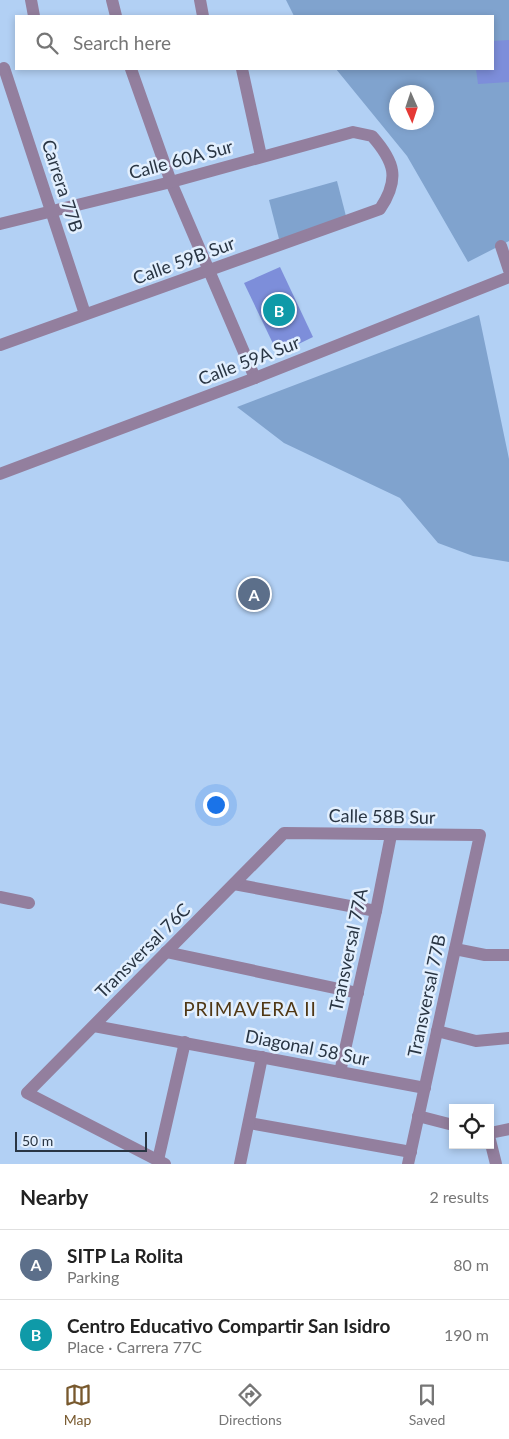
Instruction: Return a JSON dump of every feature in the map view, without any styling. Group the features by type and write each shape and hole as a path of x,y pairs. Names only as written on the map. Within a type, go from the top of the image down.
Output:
{"street":[{"path":"31,0 34,15"},
{"path":"112,0 116,15"},
{"path":"200,0 203,15"},
{"name":"Carrera 77B","path":"7,68 85,314"},
{"path":"131,70 171,182 256,378"},
{"path":"242,70 261,156"},
{"name":"Calle 60A Sur","path":"0,224 171,182 353,132 372,136 391,160 393,172 390,193 380,209"},
{"name":"Calle 59B Sur","path":"0,345 380,209"},
{"path":"501,246 509,270"},
{"name":"Calle 59A Sur","path":"0,474 256,378 509,277"},
{"name":"Calle 58B Sur","path":"284,833 480,836"},
{"name":"Transversal 76C","path":"161,1162 27,1094 284,833"},
{"name":"Transversal 77A","path":"340,1072 391,834"},
{"name":"Transversal 77B","path":"409,1158 480,836"},
{"path":"234,884 376,911"},
{"path":"0,896 29,903"},
{"path":"455,949 484,955 509,954"},
{"path":"166,952 358,993"},
{"name":"Diagonal 58 Sur","path":"94,1026 424,1088"},
{"path":"437,1031 476,1041 509,1038"},
{"path":"161,1162 185,1042"},
{"path":"240,1164 262,1057"},
{"path":"418,1116 449,1124"},
{"path":"249,1123 409,1158"},
{"path":"494,1132 509,1129"},
{"path":"492,1149 496,1164"}],"shaded area":[{"path":"286,0 509,0 509,241 468,262 407,156 337,70 494,70 494,15 294,15"},
{"path":"337,181 347,220 279,239 269,200"},
{"path":"479,315 509,459 509,562 473,556 438,543 400,498 284,443 237,407"}],"building":[{"path":"509,40 509,82 478,84 476,70 494,70 494,41"},
{"path":"280,267 313,337 278,354 244,283"}],"place":[{"name":"Centro Educativo Compartir San Isidro","path":"279,310"},
{"name":"SITP La Rolita","path":"254,594"}],"district":[{"name":"PRIMAVERA II","path":"250,1009"}]}
